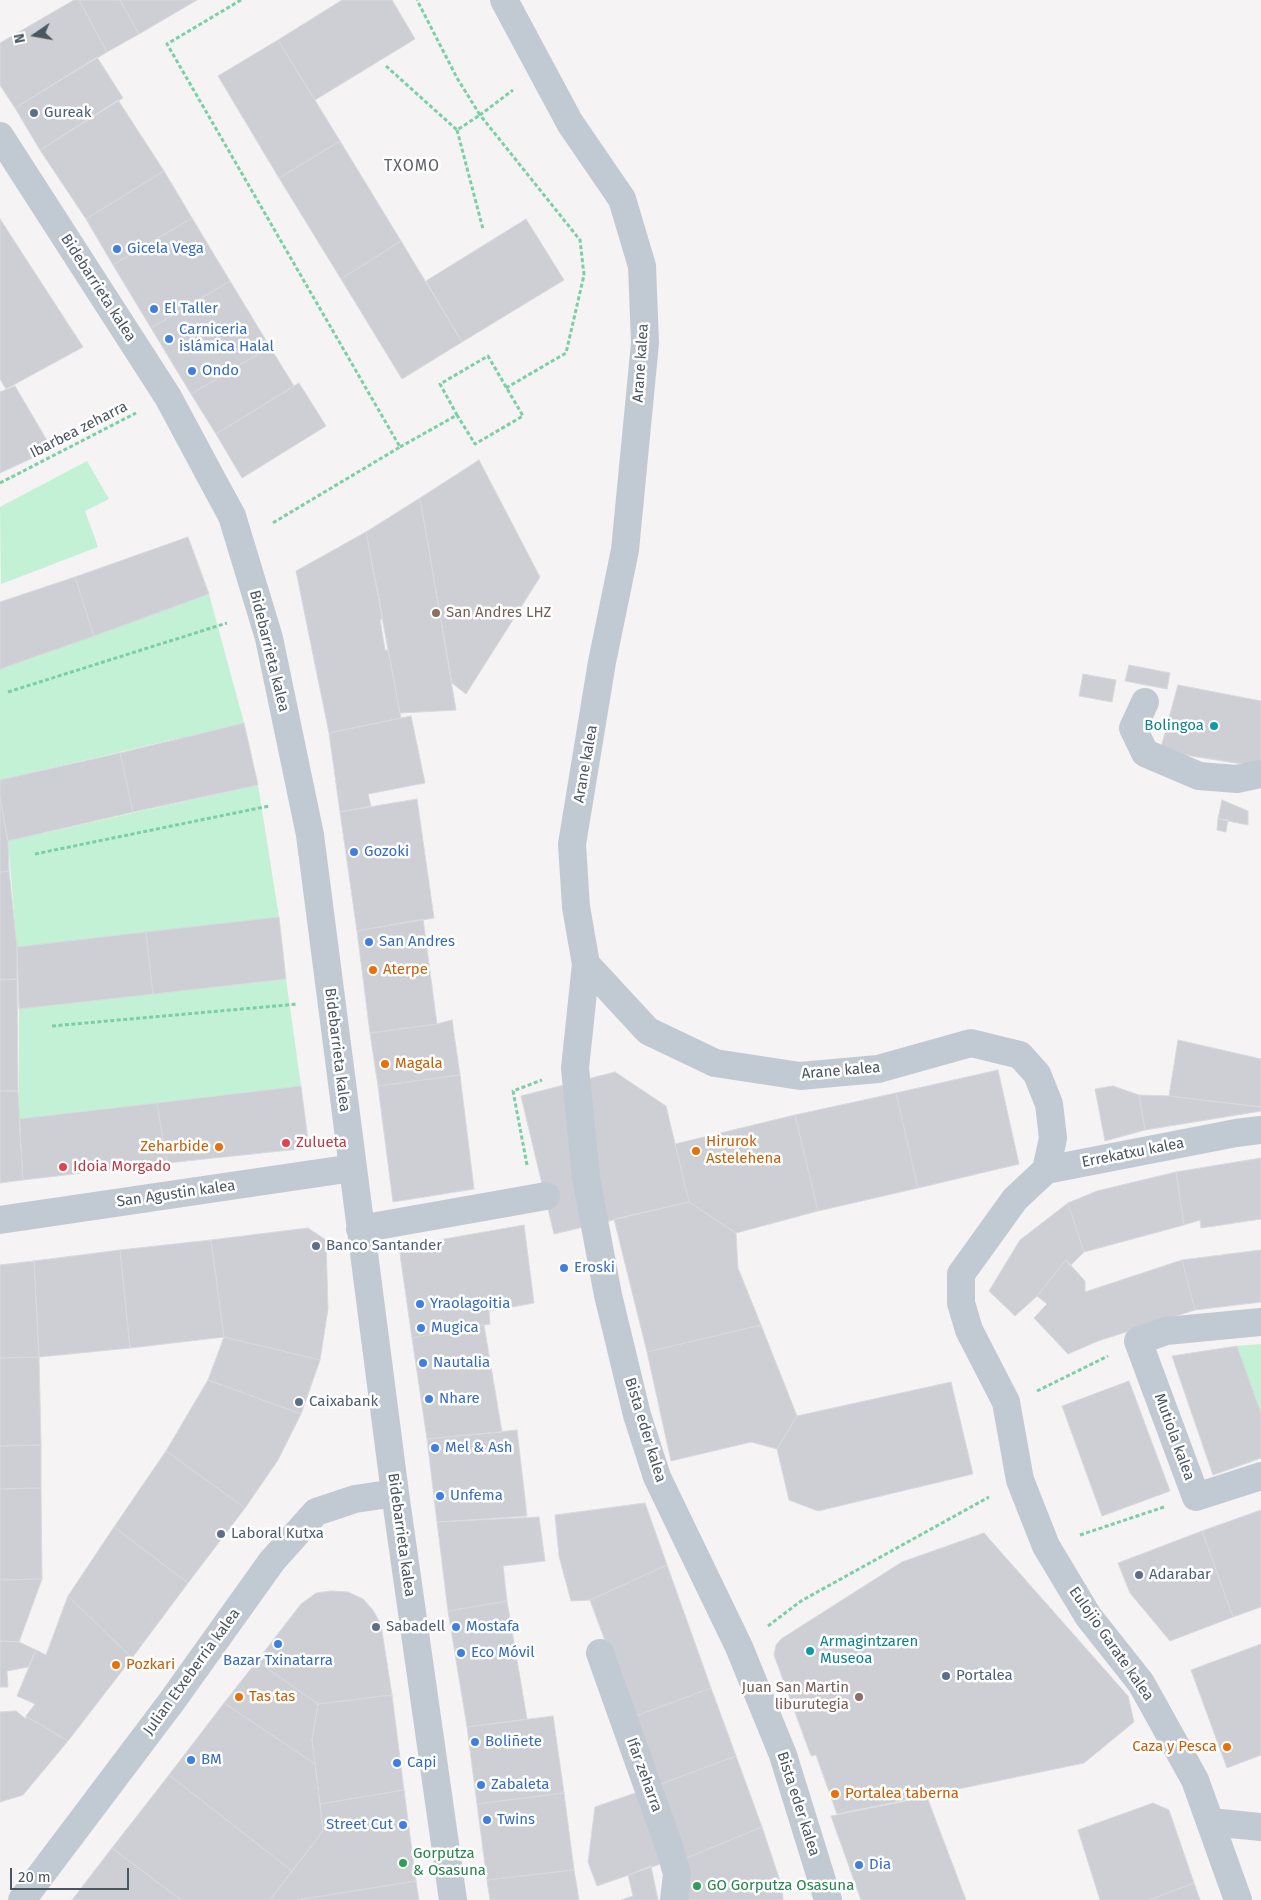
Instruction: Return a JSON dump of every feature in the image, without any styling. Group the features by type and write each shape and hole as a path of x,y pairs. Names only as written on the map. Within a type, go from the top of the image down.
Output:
{"street":[{"name":"Arane kalea","path":"504,0 570,123 622,199 642,266 645,343 625,550 602,662 572,844 576,907 586,964 648,1031 715,1063 800,1076 878,1070 971,1043 1020,1054 1037,1074 1049,1104 1053,1138 1046,1170"},
{"name":"Bidebarrieta kalea","path":"0,136 168,397 232,516 269,638 310,835 395,1493 453,1900"},
{"path":"1145,702 1133,728 1145,753 1199,776 1237,779 1261,774"},
{"name":"Bista eder kalea","path":"586,964 575,1068 586,1178 615,1323 637,1415 657,1477 739,1647 784,1755 828,1900"},
{"name":"Errekatxu kalea","path":"1046,1170 1236,1132 1261,1130"},
{"name":"San Agustin kalea","path":"0,1220 353,1168"},
{"name":"Eulojio Garate kalea","path":"1046,1170 1015,1199 961,1274 961,1303 969,1330 1006,1402 1020,1480 1046,1546 1088,1616 1141,1683 1195,1780 1238,1900"},
{"path":"360,1229 546,1196"},
{"path":"1138,1341 1166,1331 1261,1322"},
{"name":"Mutiola kalea","path":"1138,1341 1196,1497 1261,1476"},
{"name":"Julian Etxeberria kalea","path":"22,1900 172,1702 272,1561 316,1512 355,1499 395,1493"},
{"name":"Ifar zeharra","path":"600,1652 670,1850 677,1874 674,1900"},
{"path":"1210,1822 1261,1826"}],"path":[{"path":"241,0 167,44 400,447"},
{"path":"417,0 457,78 480,115 580,240 584,275 566,352 506,388"},
{"path":"386,66 457,130 483,229"},
{"path":"457,130 542,68"},
{"path":"488,356 523,416 475,444 457,415 440,384 488,356"},
{"name":"Ibarbea zeharra","path":"0,483 168,397"},
{"path":"266,527 457,415"},
{"path":"8,692 237,620"},
{"path":"35,854 302,799"},
{"path":"52,1026 331,1001"},
{"path":"1006,1402 1053,1385 1138,1341"},
{"path":"739,1647 801,1601 1020,1480"},
{"path":"1046,1546 1196,1497"}],"green space":[{"path":"87,461 109,499 85,511 98,547 1,584 0,507"},
{"path":"209,594 244,723 0,780 0,669"},
{"path":"258,785 279,917 17,947 8,841"},
{"path":"286,979 301,1086 19,1119 19,1009"},
{"path":"1261,1344 1261,1413 1237,1346"}],"building":[{"path":"74,0 79,0 107,52 15,108 0,85 0,43"},
{"path":"79,0 120,0 139,34 107,52"},
{"path":"120,0 197,0 139,34"},
{"path":"342,0 392,0 415,39 315,100 278,40"},
{"path":"278,40 340,141 279,178 218,76"},
{"path":"97,57 123,98 40,150 15,108"},
{"path":"118,100 164,171 86,219 40,150"},
{"path":"340,141 401,241 341,279 279,178"},
{"path":"164,171 192,218 113,265 86,219"},
{"path":"192,218 230,281 151,328 113,265"},
{"path":"0,219 83,347 6,389 0,379"},
{"path":"526,219 564,280 462,342 426,281"},
{"path":"401,241 462,342 402,379 341,279"},
{"path":"230,281 270,347 191,394 151,328"},
{"path":"270,347 294,386 216,434 191,394"},
{"path":"299,383 326,426 242,478 216,434"},
{"path":"15,386 52,449 0,473 0,392"},
{"path":"479,460 540,577 466,694 452,683 420,498"},
{"path":"420,498 456,710 400,713 366,532"},
{"path":"366,532 383,619 380,619 385,650 388,650 401,718 329,733 296,571"},
{"path":"188,537 209,594 94,636 75,577"},
{"path":"75,577 94,636 0,669 0,602"},
{"path":"1129,665 1170,673 1167,689 1125,681"},
{"path":"1083,674 1116,680 1112,702 1079,696"},
{"name":"Bolingoa","path":"1178,685 1261,701 1261,767 1160,751"},
{"path":"411,716 425,783 368,794 371,806 340,812 329,733"},
{"path":"244,723 258,785 133,812 120,753"},
{"path":"120,753 133,812 8,841 0,798 0,780"},
{"path":"0,798 8,841 9,871 0,872"},
{"path":"417,799 434,918 357,931 340,812"},
{"path":"1222,800 1248,811 1248,825 1218,819"},
{"path":"1218,819 1228,820 1226,832 1217,830"},
{"path":"9,871 17,947 17,979 0,980 0,872"},
{"path":"279,917 286,979 153,994 146,932"},
{"path":"423,919 437,1024 370,1033 357,931"},
{"path":"146,932 153,994 19,1009 17,947"},
{"path":"17,979 18,1091 0,1091 0,980"},
{"path":"452,1020 460,1075 378,1086 370,1033 437,1024"},
{"path":"1178,1040 1261,1059 1261,1107 1169,1096"},
{"path":"998,1070 1019,1164 918,1188 896,1093"},
{"path":"615,1072 666,1106 689,1202 554,1234 521,1096"},
{"path":"460,1075 474,1189 393,1202 378,1086"},
{"path":"301,1086 309,1148 167,1163 157,1103"},
{"path":"1113,1086 1139,1095 1145,1130 1105,1141 1095,1089"},
{"path":"0,1091 18,1091 23,1180 0,1183"},
{"path":"896,1093 918,1188 818,1211 795,1115"},
{"path":"1139,1095 1169,1096 1261,1107 1261,1111 1145,1130"},
{"path":"157,1103 167,1163 23,1180 19,1119"},
{"path":"795,1115 818,1211 736,1233 689,1202 675,1144"},
{"path":"1261,1158 1261,1219 1201,1228 1200,1220 1184,1225 1176,1172"},
{"path":"1176,1172 1184,1225 1084,1252 1068,1203 1097,1191"},
{"path":"689,1202 736,1233 738,1268 761,1325 647,1352 614,1219"},
{"path":"1068,1203 1084,1252 1070,1266 1066,1260 1037,1296 1015,1316 989,1291 1020,1240"},
{"path":"524,1225 534,1303 489,1311 490,1324 412,1338 399,1247"},
{"path":"308,1228 326,1240 328,1309 320,1360 224,1337 211,1240"},
{"path":"211,1240 224,1337 130,1348 120,1250"},
{"path":"120,1250 130,1348 39,1357 34,1261"},
{"path":"1261,1250 1261,1302 1195,1310 1182,1260"},
{"path":"1066,1260 1085,1281 1085,1292 1182,1260 1195,1310 1098,1341 1068,1354 1034,1318 1047,1304 1037,1296"},
{"path":"34,1261 39,1357 0,1358 0,1265"},
{"path":"484,1325 502,1432 427,1439 412,1338"},
{"path":"761,1325 797,1416 777,1449 751,1442 671,1461 647,1352"},
{"path":"224,1337 320,1360 301,1414 208,1380"},
{"path":"1237,1346 1261,1413 1261,1458 1213,1475 1172,1356"},
{"path":"39,1357 41,1445 0,1446 0,1358"},
{"path":"208,1380 301,1414 278,1460 245,1508 166,1451"},
{"path":"1129,1381 1170,1491 1102,1516 1062,1406"},
{"path":"951,1382 973,1474 818,1511 789,1500 777,1449 797,1416"},
{"path":"517,1430 527,1516 437,1522 427,1439"},
{"path":"41,1445 41,1488 0,1489 0,1446"},
{"path":"166,1451 245,1508 188,1583 114,1527"},
{"path":"41,1488 42,1579 0,1580 0,1489"},
{"path":"645,1503 667,1565 590,1600 571,1601 559,1556 555,1515"},
{"path":"1261,1510 1261,1607 1233,1617 1202,1531"},
{"path":"539,1517 545,1561 503,1566 507,1601 448,1611 437,1522"},
{"path":"114,1527 188,1583 132,1658 68,1596"},
{"path":"1202,1531 1233,1617 1170,1641 1130,1593 1118,1563"},
{"name":"Portalea","path":"984,1533 1128,1696 1134,1722 1084,1763 837,1814 816,1755 811,1756 774,1655 776,1645 781,1639 902,1562"},
{"path":"667,1565 711,1688 633,1717 590,1600"},
{"path":"42,1579 19,1642 0,1641 0,1580"},
{"path":"331,1591 348,1592 363,1599 373,1610 381,1625 392,1695 318,1704 257,1661 301,1604 316,1593"},
{"path":"68,1596 132,1658 68,1741 26,1716 35,1704 17,1696 36,1650 46,1655"},
{"path":"507,1601 527,1719 467,1727 448,1611"},
{"path":"0,1641 19,1642 36,1650 28,1667 7,1671 8,1687 0,1687"},
{"path":"1261,1644 1261,1755 1227,1768 1191,1670"},
{"path":"257,1661 318,1704 312,1740 315,1764 224,1703"},
{"path":"711,1688 736,1756 658,1785 633,1717"},
{"path":"392,1695 404,1790 320,1804 312,1740 318,1704"},
{"path":"224,1703 315,1764 323,1831 292,1871 169,1775"},
{"path":"16,1711 26,1719 26,1716 68,1741 23,1795 0,1802 0,1712"},
{"path":"553,1716 564,1793 477,1804 467,1727"},
{"path":"736,1756 762,1827 684,1859 658,1785"},
{"path":"169,1775 292,1871 270,1900 181,1900 112,1848"},
{"path":"404,1790 416,1881 297,1900 270,1900 323,1831 320,1804"},
{"path":"641,1791 666,1862 597,1886 588,1862 595,1807"},
{"path":"564,1793 574,1870 487,1880 477,1804"},
{"path":"927,1797 966,1900 861,1900 831,1816"},
{"path":"1153,1803 1169,1810 1194,1883 1149,1900 1100,1900 1078,1830"},
{"path":"762,1827 782,1887 783,1900 686,1900 680,1895 691,1882 684,1859"},
{"path":"112,1848 181,1900 72,1900"},
{"path":"651,1866 658,1900 621,1900 633,1896 628,1875"},
{"path":"574,1870 579,1900 490,1900 487,1880"},
{"path":"416,1881 419,1900 297,1900"},
{"path":"1194,1883 1200,1900 1149,1900"}],"place":[{"name":"Gureak","path":"34,113"},
{"name":"Gicela Vega","path":"117,249"},
{"name":"El Taller","path":"154,309"},
{"name":"Carniceria islámica Halal","path":"169,339"},
{"name":"Ondo","path":"192,371"},
{"name":"San Andres LHZ","path":"436,613"},
{"name":"Bolingoa","path":"1214,726"},
{"name":"Gozoki","path":"354,852"},
{"name":"San Andres","path":"369,942"},
{"name":"Aterpe","path":"373,970"},
{"name":"Magala","path":"385,1064"},
{"name":"Zulueta","path":"286,1143"},
{"name":"Zeharbide","path":"219,1147"},
{"name":"Hirurok Astelehena","path":"696,1151"},
{"name":"Idoia Morgado","path":"63,1167"},
{"name":"Banco Santander","path":"316,1246"},
{"name":"Eroski","path":"564,1268"},
{"name":"Yraolagoitia","path":"420,1304"},
{"name":"Mugica","path":"421,1328"},
{"name":"Nautalia","path":"423,1363"},
{"name":"Nhare","path":"429,1399"},
{"name":"Caixabank","path":"299,1402"},
{"name":"Mel & Ash","path":"435,1448"},
{"name":"Unfema","path":"440,1496"},
{"name":"Laboral Kutxa","path":"221,1534"},
{"name":"Adarabar","path":"1139,1575"},
{"name":"Sabadell","path":"376,1627"},
{"name":"Mostafa","path":"456,1627"},
{"name":"Bazar Txinatarra","path":"278,1644"},
{"name":"Armagintzaren Museoa","path":"810,1651"},
{"name":"Eco Móvil","path":"461,1653"},
{"name":"Pozkari","path":"116,1665"},
{"name":"Portalea","path":"946,1676"},
{"name":"Tas tas","path":"239,1697"},
{"name":"Juan San Martin liburutegia","path":"859,1697"},
{"name":"Boliñete","path":"475,1742"},
{"name":"Caza y Pesca","path":"1227,1747"},
{"name":"BM","path":"191,1760"},
{"name":"Capi","path":"397,1763"},
{"name":"Zabaleta","path":"481,1785"},
{"name":"Portalea taberna","path":"835,1794"},
{"name":"Twins","path":"487,1820"},
{"name":"Street Cut","path":"403,1825"},
{"name":"Gorputza & Osasuna","path":"403,1863"},
{"name":"Dia","path":"859,1865"},
{"name":"GO Gorputza Osasuna","path":"697,1886"}],"district":[{"name":"TXOMO","path":"412,167"}]}
